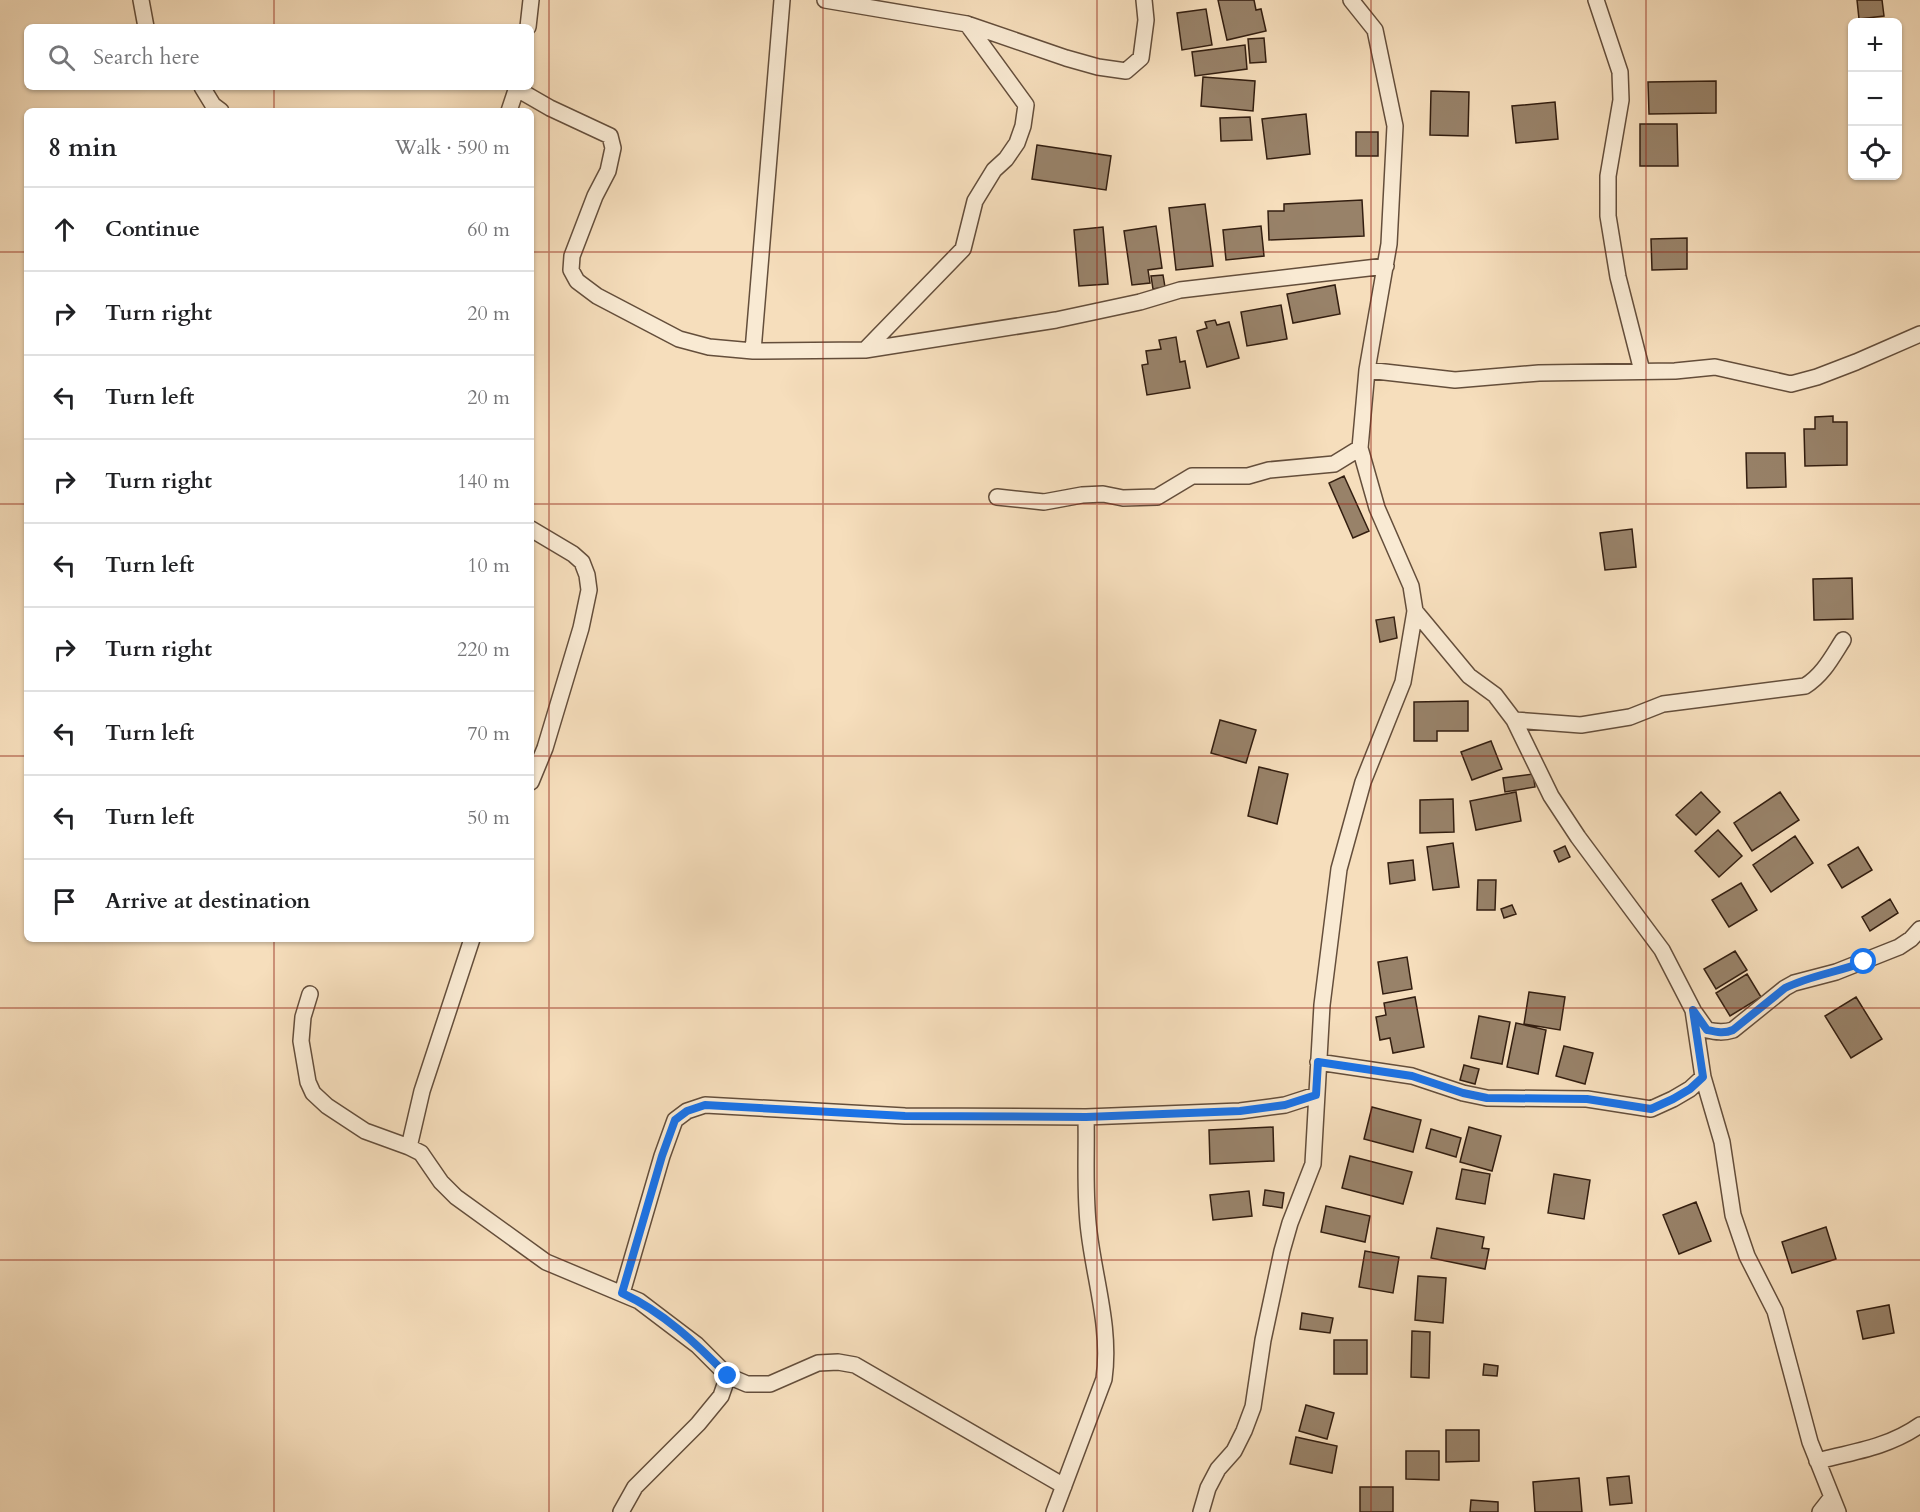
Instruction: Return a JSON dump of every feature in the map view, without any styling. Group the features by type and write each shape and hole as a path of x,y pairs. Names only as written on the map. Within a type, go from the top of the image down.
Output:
{"street":[{"path":"141,0 145,24"},
{"path":"528,24 531,0"},
{"path":"753,351 782,0"},
{"path":"825,0 967,24 1066,58 1098,67 1126,71 1142,58 1146,20 1144,0"},
{"path":"1201,1512 1208,1488 1218,1468 1234,1451 1253,1407 1269,1308 1282,1251 1290,1223 1314,1164 1322,1005 1339,869 1363,782 1403,682 1416,611 1411,586 1377,508 1360,448 1367,370 1389,244 1395,126 1376,30 1351,0"},
{"path":"1596,0 1620,72 1621,100 1608,176 1608,216 1618,277 1642,371"},
{"path":"865,350 963,249 975,201 994,170 1006,159 1017,143 1023,126 1026,105 967,24"},
{"path":"204,90 217,108"},
{"path":"510,108 516,90"},
{"path":"520,90 550,108 610,136 613,148 608,171 595,196 572,256 571,270 577,281 597,296 679,339 709,347 753,351 865,350 1056,320 1140,302 1180,290 1386,266"},
{"path":"1367,370 1455,380 1539,373 1675,371 1715,367 1791,384 1856,362 1920,334"},
{"path":"997,497 1044,502 1102,494 1123,498 1158,497 1192,476 1248,476 1269,470 1334,464 1360,448"},
{"path":"534,531 573,554 582,562 587,574 589,590 581,628 545,748 534,775"},
{"path":"1416,611 1469,676 1496,695 1514,720 1551,796 1578,837 1662,950 1693,1010 1707,1030 1718,1033 1733,1030 1794,983 1845,969 1899,947 1920,929"},
{"path":"1514,720 1581,725 1630,717 1663,704 1805,686 1815,680 1828,665 1843,640"},
{"path":"409,1147 422,1091 471,942"},
{"path":"309,994 303,1017 301,1041 312,1093 327,1106 365,1131 409,1147 421,1154 441,1182 456,1197 546,1262 639,1301 697,1345 728,1376 747,1384 770,1384 818,1364 838,1362 855,1365 1064,1486"},
{"path":"1693,1010 1703,1077 1722,1142 1733,1215 1747,1256 1775,1311 1783,1333 1798,1399 1817,1461 1835,1505 1820,1512"},
{"path":"1318,1062 1412,1076 1463,1093 1487,1098 1587,1099 1651,1109 1690,1089 1703,1077"},
{"path":"622,1293 662,1156 675,1120 687,1111 705,1105 905,1116 1086,1117 1240,1111 1285,1105 1316,1095"},
{"path":"1054,1512 1104,1379 1107,1357 1102,1309 1089,1233 1086,1196 1086,1117"},
{"path":"621,1512 635,1487 704,1417 721,1395 728,1376"},
{"path":"1817,1461 1879,1446 1905,1436 1920,1425"}],"building":[{"path":"1218,0 1254,0 1256,10 1261,9 1266,31 1227,40"},
{"path":"1857,0 1882,0 1884,16 1859,18"},
{"path":"1206,9 1212,45 1182,50 1177,13"},
{"path":"1264,38 1266,62 1250,63 1248,39"},
{"path":"1245,45 1247,69 1195,76 1192,52"},
{"path":"1203,77 1255,81 1253,111 1201,106"},
{"path":"1716,81 1716,113 1649,114 1648,82"},
{"path":"1431,91 1469,92 1468,136 1430,135"},
{"path":"1555,102 1558,139 1516,143 1512,106"},
{"path":"1306,114 1310,154 1267,159 1262,119"},
{"path":"1250,117 1252,140 1221,141 1220,118"},
{"path":"1640,124 1677,124 1678,166 1640,166"},
{"path":"1356,132 1378,132 1378,156 1356,156"},
{"path":"1037,145 1111,156 1106,190 1032,179"},
{"path":"1362,200 1364,236 1269,240 1268,211 1284,211 1284,204"},
{"path":"1205,204 1213,266 1176,270 1169,208"},
{"path":"1156,226 1162,268 1148,270 1150,283 1132,285 1124,231"},
{"path":"1261,226 1264,256 1226,260 1223,230"},
{"path":"1103,227 1108,284 1079,286 1074,230"},
{"path":"1687,238 1687,269 1652,270 1651,239"},
{"path":"1163,275 1165,287 1153,289 1151,276"},
{"path":"1335,285 1340,314 1293,323 1287,294"},
{"path":"1281,305 1287,339 1247,346 1241,312"},
{"path":"1215,320 1217,325 1229,322 1239,358 1207,367 1197,331 1207,328 1205,322"},
{"path":"1176,337 1180,362 1185,361 1190,388 1147,395 1142,365 1148,364 1146,351 1161,349 1159,340"},
{"path":"1833,416 1833,422 1847,422 1847,465 1805,466 1804,429 1815,429 1815,417"},
{"path":"1746,453 1785,453 1786,487 1747,488"},
{"path":"1344,476 1369,531 1353,538 1329,483"},
{"path":"1632,529 1636,567 1605,570 1600,533"},
{"path":"1852,578 1853,619 1814,620 1813,579"},
{"path":"1394,617 1397,638 1380,642 1376,620"},
{"path":"1468,701 1468,731 1437,731 1437,741 1414,741 1414,702"},
{"path":"1220,720 1256,730 1246,763 1211,753"},
{"path":"1491,741 1502,769 1472,780 1461,752"},
{"path":"1259,767 1288,774 1277,824 1248,816"},
{"path":"1533,774 1535,787 1505,792 1503,778"},
{"path":"1516,792 1521,821 1476,830 1470,801"},
{"path":"1701,792 1720,812 1696,835 1676,815"},
{"path":"1780,792 1799,820 1752,851 1734,823"},
{"path":"1453,799 1454,832 1420,833 1420,800"},
{"path":"1718,830 1742,856 1719,877 1695,851"},
{"path":"1795,836 1813,863 1771,892 1753,865"},
{"path":"1453,843 1459,887 1433,890 1427,847"},
{"path":"1565,846 1570,857 1559,862 1554,851"},
{"path":"1858,847 1872,870 1842,888 1828,865"},
{"path":"1413,860 1415,880 1390,884 1388,863"},
{"path":"1478,880 1496,880 1495,910 1477,910"},
{"path":"1741,883 1757,910 1729,927 1712,900"},
{"path":"1890,899 1898,913 1870,931 1862,917"},
{"path":"1512,905 1516,914 1504,918 1501,909"},
{"path":"1735,951 1747,970 1716,989 1704,969"},
{"path":"1407,957 1412,989 1383,994 1378,962"},
{"path":"1747,974 1761,997 1730,1016 1716,993"},
{"path":"1529,992 1565,997 1560,1030 1524,1024"},
{"path":"1415,997 1424,1047 1393,1053 1390,1038 1380,1040 1376,1017 1386,1015 1384,1003"},
{"path":"1856,997 1882,1039 1851,1058 1825,1016"},
{"path":"1479,1016 1510,1022 1502,1064 1471,1058"},
{"path":"1516,1023 1546,1030 1538,1074 1507,1067"},
{"path":"1564,1046 1593,1053 1585,1084 1556,1076"},
{"path":"1464,1065 1479,1069 1475,1084 1460,1080"},
{"path":"1372,1107 1421,1120 1413,1152 1364,1139"},
{"path":"1273,1127 1274,1161 1210,1164 1209,1130"},
{"path":"1469,1127 1501,1136 1492,1171 1460,1162"},
{"path":"1431,1129 1461,1138 1456,1157 1426,1148"},
{"path":"1350,1156 1412,1172 1403,1204 1342,1188"},
{"path":"1462,1169 1490,1174 1485,1204 1456,1199"},
{"path":"1554,1174 1590,1180 1584,1219 1548,1213"},
{"path":"1265,1190 1284,1193 1282,1208 1263,1205"},
{"path":"1249,1191 1252,1216 1213,1220 1210,1195"},
{"path":"1696,1202 1711,1241 1679,1254 1663,1215"},
{"path":"1326,1206 1370,1216 1365,1242 1321,1232"},
{"path":"1826,1227 1836,1259 1792,1273 1782,1242"},
{"path":"1437,1228 1484,1237 1482,1248 1489,1249 1485,1269 1431,1258"},
{"path":"1365,1251 1399,1257 1393,1293 1359,1287"},
{"path":"1418,1276 1446,1278 1443,1323 1415,1320"},
{"path":"1889,1305 1894,1333 1863,1339 1857,1311"},
{"path":"1302,1313 1333,1318 1330,1333 1300,1329"},
{"path":"1412,1331 1430,1332 1429,1378 1411,1377"},
{"path":"1334,1340 1367,1340 1367,1374 1334,1374"},
{"path":"1484,1364 1498,1366 1497,1376 1483,1375"},
{"path":"1306,1405 1334,1413 1327,1439 1299,1431"},
{"path":"1446,1430 1479,1430 1479,1461 1446,1462"},
{"path":"1296,1437 1337,1446 1332,1473 1290,1464"},
{"path":"1406,1451 1439,1451 1439,1480 1406,1479"},
{"path":"1629,1476 1632,1503 1610,1505 1607,1478"},
{"path":"1579,1478 1582,1512 1535,1512 1533,1482"},
{"path":"1360,1487 1393,1487 1393,1512 1360,1512"},
{"path":"1471,1500 1498,1502 1498,1512 1470,1512"}],"route":[{"path":"728,1376 697,1345 639,1301 622,1293 662,1156 675,1120 687,1111 705,1105 905,1116 1086,1117 1240,1111 1285,1105 1316,1095 1318,1062 1412,1076 1463,1093 1487,1098 1587,1099 1651,1109 1690,1089 1703,1077 1693,1010 1707,1030 1718,1033 1727,1032 1733,1030 1794,983 1864,962"}]}
